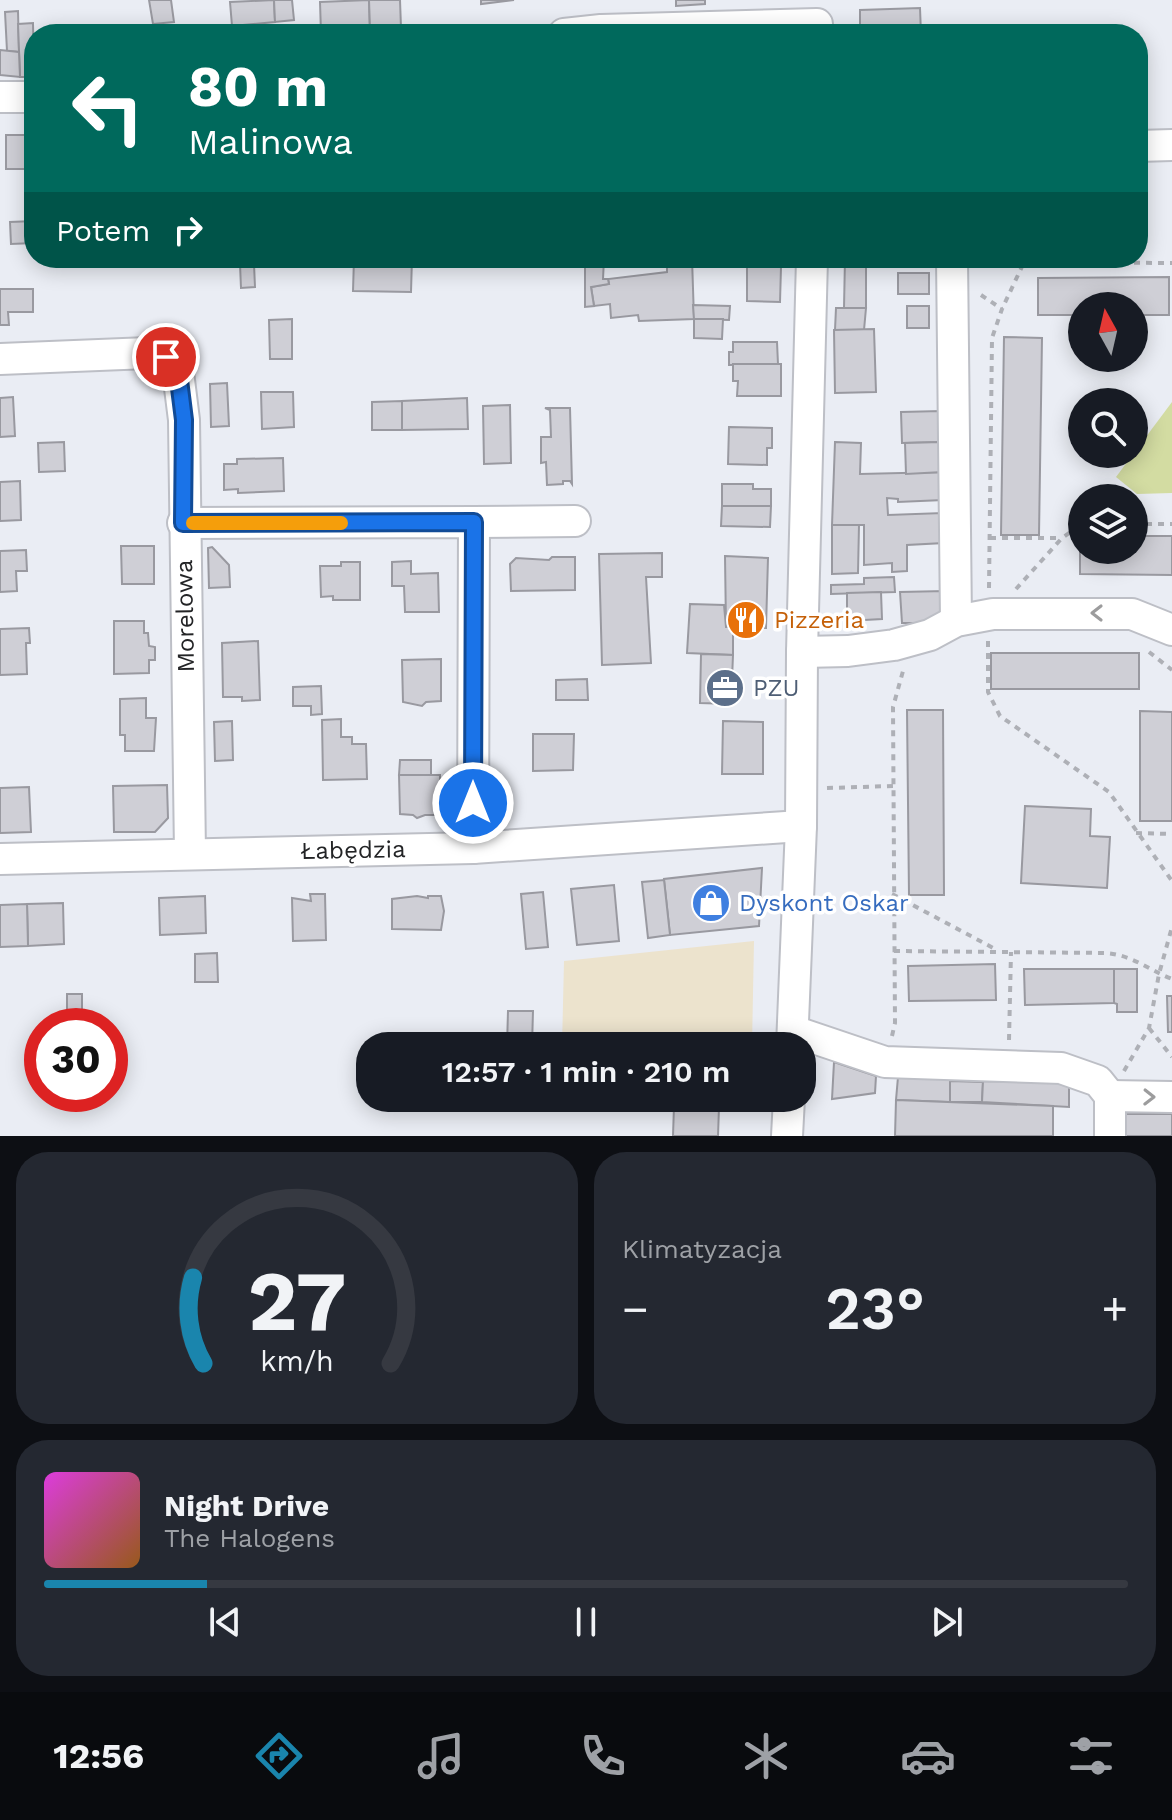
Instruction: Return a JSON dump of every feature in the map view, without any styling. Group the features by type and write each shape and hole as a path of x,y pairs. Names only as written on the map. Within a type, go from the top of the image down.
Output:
{"street":[{"path":"719,24 817,19"},
{"path":"0,97 24,97"},
{"path":"1148,146 1172,145"},
{"path":"793,1032 801,826 812,268"},
{"path":"952,268 955,539 978,616"},
{"name":"Morelowa","path":"0,359 148,353 166,357 178,372 184,420 183,523 190,853"},
{"path":"183,523 575,521"},
{"path":"473,848 474,522"},
{"path":"802,652 848,651 912,641 978,616 1132,614 1172,630"},
{"name":"Łabędzia","path":"0,859 473,848 801,826"},
{"path":"816,1045 885,1062 1061,1068 1098,1081 1110,1096 1110,1136"},
{"path":"1110,1096 1172,1097"},
{"path":"787,1136 788,1112"}],"path":[{"path":"1148,263 1172,263"},
{"path":"1022,268 992,338 989,538 978,616 988,692 1000,716 1104,787 1172,881"},
{"path":"1148,524 1172,524"},
{"path":"978,616 1068,534"},
{"path":"955,539 1062,538"},
{"path":"885,1062 895,1023 893,707 912,641"},
{"path":"800,789 893,786"},
{"path":"1136,833 1172,834"},
{"path":"892,894 999,951"},
{"path":"1110,1096 1149,1028 1172,927"},
{"path":"894,951 1120,954 1145,963 1172,979"},
{"path":"1009,1066 1011,951"},
{"path":"1149,1028 1172,1057"}],"shaded area":[{"path":"754,941 752,1032 562,1032 564,961"}],"green space":[{"path":"1172,402 1172,493 1148,494 1148,484 1125,484 1116,477 1123,468 1148,468 1148,434"}],"building":[{"path":"149,0 171,0 174,22 153,24"},
{"path":"274,0 275,22 232,24 230,2"},
{"path":"274,0 292,0 294,20 275,22"},
{"path":"369,0 370,24 321,24 320,2"},
{"path":"369,0 400,0 401,24 370,24"},
{"path":"481,0 514,0 481,4"},
{"path":"676,0 705,0 705,4 676,6"},
{"path":"920,8 921,24 860,24 860,10"},
{"path":"18,11 19,52 7,51 5,12"},
{"path":"33,23 24,24 24,77 20,77 18,24"},
{"path":"0,50 19,52 20,77 0,75"},
{"path":"6,135 24,135 24,169 6,169"},
{"path":"24,221 24,243 11,244 10,222"},
{"path":"240,268 254,268 255,287 241,288"},
{"path":"354,268 412,268 411,292 353,291"},
{"path":"585,268 604,268 603,279 608,279 609,284 591,287 594,306 585,307"},
{"path":"667,268 692,268 694,319 639,321 638,315 611,318 610,304 594,306 591,287 609,284 608,279 667,272"},
{"path":"747,268 781,268 780,302 747,301"},
{"path":"845,268 866,268 866,308 844,308"},
{"path":"898,273 929,273 929,294 898,294"},
{"path":"1169,277 1169,315 1148,315 1148,292 1068,292 1068,315 1038,315 1038,278"},
{"path":"0,289 33,289 33,312 8,312 9,325 0,325"},
{"path":"693,305 730,306 729,320 694,319"},
{"path":"907,306 929,306 929,328 907,328"},
{"path":"836,308 866,308 864,330 835,330"},
{"path":"292,319 292,359 270,359 269,320"},
{"path":"694,319 723,319 722,339 694,338"},
{"path":"874,329 876,392 835,393 834,330"},
{"path":"1004,337 1042,338 1039,535 1001,535"},
{"path":"733,342 777,342 778,364 729,365"},
{"path":"733,364 781,364 781,396 737,396 738,381 733,381"},
{"path":"227,383 229,426 211,427 210,384"},
{"path":"261,392 293,392 294,427 262,429"},
{"path":"13,397 15,436 0,437 0,398"},
{"path":"467,398 468,429 402,430 402,401"},
{"path":"402,401 402,430 372,430 372,402"},
{"path":"510,405 511,463 484,464 483,406"},
{"path":"545,408 570,408 572,484 563,481 563,484 547,485 546,462 541,463 541,437 551,437 550,410"},
{"path":"941,411 941,442 902,443 901,412"},
{"path":"729,427 772,428 772,448 767,448 767,465 728,464"},
{"path":"64,442 65,471 39,472 38,443"},
{"path":"835,442 861,443 860,474 943,472 943,500 898,502 898,499 887,498 888,515 943,513 944,543 907,545 907,571 892,572 892,563 864,565 864,525 832,525"},
{"path":"941,442 943,472 906,474 905,443"},
{"path":"283,458 284,491 238,493 238,489 224,490 224,464 237,464 237,459"},
{"path":"20,481 21,520 0,521 0,482"},
{"path":"722,484 753,484 753,489 771,489 771,506 722,506"},
{"path":"722,506 771,506 770,527 721,526"},
{"path":"832,525 859,525 858,573 832,574"},
{"path":"1148,536 1172,536 1172,575 1080,574 1080,564 1148,564"},
{"path":"121,546 154,546 154,584 122,584"},
{"path":"212,547 229,565 230,587 209,588 208,548"},
{"path":"26,550 27,571 16,571 17,591 0,592 0,551"},
{"path":"662,553 662,577 646,577 651,663 602,665 599,554"},
{"path":"725,556 768,558 766,628 726,627"},
{"path":"552,557 575,557 575,590 511,591 510,564 516,558 549,560"},
{"path":"411,561 411,574 438,573 439,612 405,612 404,586 392,586 392,562"},
{"path":"341,562 360,562 360,600 321,597 320,566 341,566"},
{"path":"894,577 895,592 831,594 831,585 864,584 864,578"},
{"path":"945,591 946,610 925,623 902,623 900,592"},
{"path":"881,592 882,619 847,621 847,593"},
{"path":"690,604 724,605 726,627 733,627 733,655 687,653"},
{"path":"114,621 144,621 149,646 155,647 155,660 149,660 149,673 114,674"},
{"path":"29,628 27,674 0,675 0,629"},
{"path":"258,641 260,700 242,701 242,697 223,697 222,643"},
{"path":"991,653 1139,653 1139,689 991,689"},
{"path":"701,654 733,655 731,704 700,703"},
{"path":"441,659 441,701 426,702 422,706 403,702 402,660"},
{"path":"587,679 588,700 556,700 556,680"},
{"path":"321,686 322,714 311,715 311,706 293,706 293,687"},
{"path":"146,698 146,718 156,718 154,751 125,751 125,735 120,735 120,699"},
{"path":"907,710 943,710 944,895 909,895"},
{"path":"1140,711 1172,712 1172,821 1140,821"},
{"path":"341,719 341,737 352,737 352,744 366,744 367,779 323,780 322,720"},
{"path":"232,721 233,760 215,761 214,722"},
{"path":"723,721 763,722 763,774 722,774"},
{"path":"533,734 574,734 573,770 533,771"},
{"path":"400,760 431,760 431,775 399,775"},
{"path":"399,775 440,775 440,815 417,818 400,814"},
{"path":"167,785 168,818 155,832 114,832 113,786"},
{"path":"29,787 31,832 0,833 0,788"},
{"path":"1025,806 1091,809 1090,836 1110,837 1107,888 1021,883"},
{"path":"762,868 759,926 670,935 664,879"},
{"path":"664,880 670,935 648,938 642,882"},
{"path":"614,885 619,941 577,945 571,889"},
{"path":"543,892 548,947 526,949 521,894"},
{"path":"310,894 325,894 326,940 293,941 292,898 311,901"},
{"path":"205,896 206,933 160,935 159,898"},
{"path":"441,896 444,911 441,930 392,929 392,899"},
{"path":"63,903 64,944 28,946 27,904"},
{"path":"27,904 28,946 0,947 0,905"},
{"path":"217,953 218,982 195,982 195,954"},
{"path":"995,964 996,1000 909,1001 908,966"},
{"path":"1024,969 1114,969 1114,1003 1025,1005"},
{"path":"1114,969 1137,969 1137,1012 1117,1012"},
{"path":"67,994 82,994 82,1008 67,1008"},
{"path":"1167,996 1172,996 1172,1032 1168,1032"},
{"path":"508,1011 533,1011 532,1032 507,1032"},
{"path":"834,1062 876,1076 875,1093 832,1099"},
{"path":"898,1077 950,1079 950,1102 896,1100"},
{"path":"950,1081 983,1082 982,1102 950,1102"},
{"path":"983,1081 1069,1082 1069,1107 982,1102"},
{"path":"896,1100 1053,1106 1053,1136 895,1136"},
{"path":"674,1112 719,1112 718,1136 673,1136"},
{"path":"1122,1114 1172,1114 1172,1136 1122,1136"}],"slow traffic":[{"path":"193,523 341,523"}],"place":[{"name":"Pizzeria","path":"746,620"},
{"name":"PZU","path":"725,688"},
{"name":"Dyskont Oskar","path":"711,903"}],"route":[{"path":"166,357 178,372 184,420 183,523 474,522 473,803"}]}
